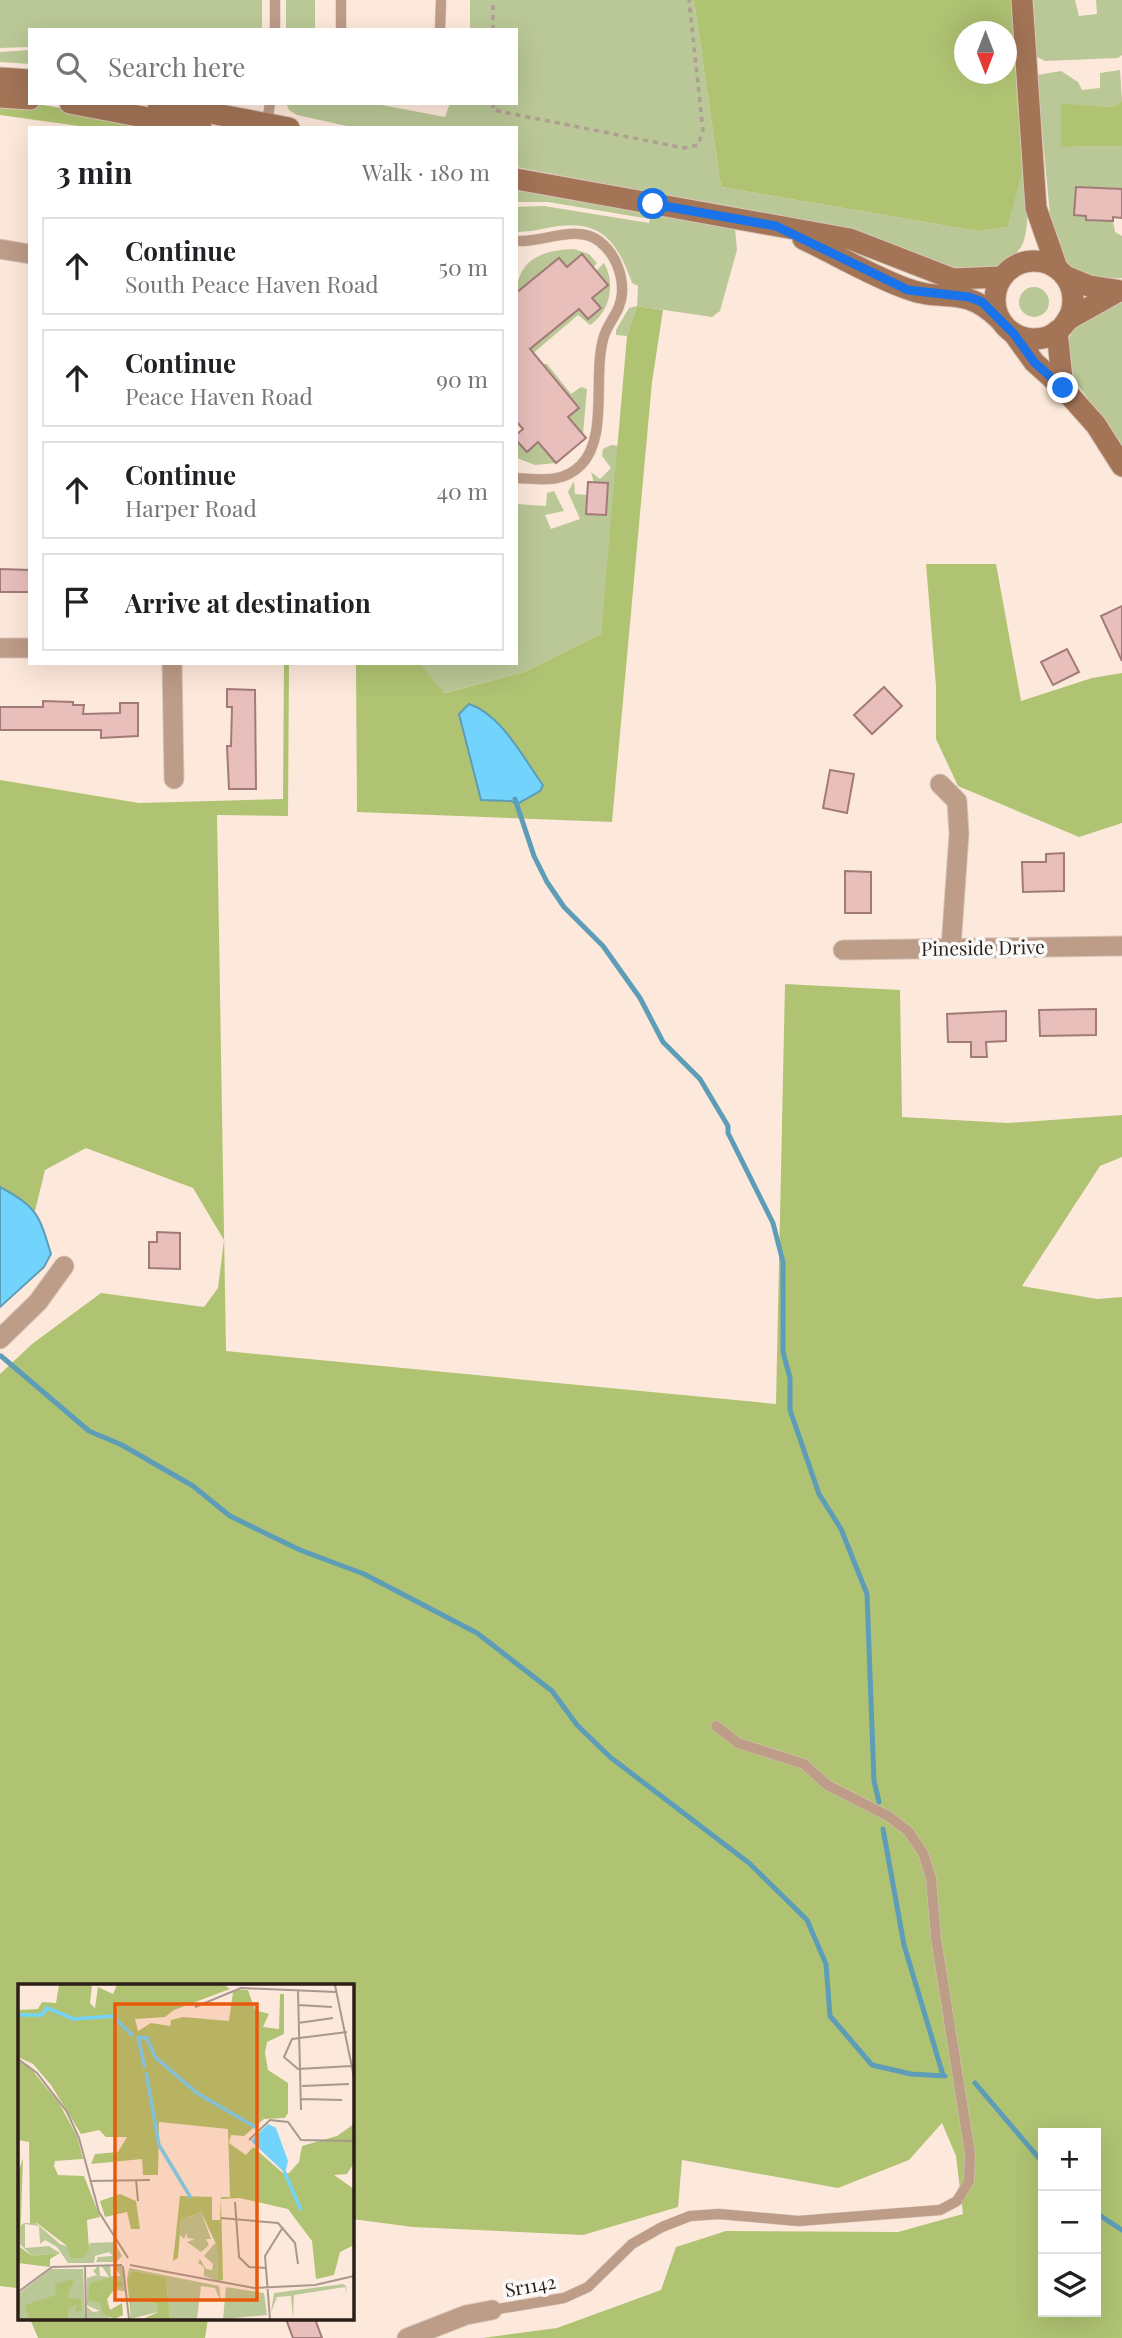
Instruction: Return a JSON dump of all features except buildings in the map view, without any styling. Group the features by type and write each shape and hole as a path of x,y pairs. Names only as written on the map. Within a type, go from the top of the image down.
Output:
{"main road":[{"path":"518,179 858,241 953,279 1001,277 1022,262 1028,250 1036,208 1022,0"},
{"path":"0,78 28,79"},
{"path":"0,97 28,99"},
{"path":"80,105 191,126"},
{"path":"180,105 268,113 286,126"},
{"path":"1036,208 1073,298 1062,326 1063,388"},
{"path":"776,226 908,290 969,297 982,302 1014,334 1034,362 1063,388 1097,425 1122,466"},
{"path":"1022,262 1034,261 1089,286 1119,292"},
{"path":"999,319 994,298 1001,277"},
{"path":"1014,334 1036,339 1119,292"}],"street":[{"path":"0,249 28,254"},
{"path":"0,648 28,648"},
{"path":"173,665 174,779"},
{"path":"940,784 957,801 959,834 951,947"},
{"name":"Pineside Drive","path":"844,950 1122,946"},
{"path":"0,1339 38,1302 64,1266"},
{"path":"407,2338 466,2315 492,2310"}],"lane":[{"path":"275,0 275,28"},
{"path":"341,0 341,28"},
{"path":"440,28 441,0"},
{"path":"518,241 530,242 566,234 598,239 612,254 618,268 622,292 618,314 604,335 594,447 581,465 564,478 518,478"},
{"name":"Sr1142","path":"492,2310 564,2298 588,2287 605,2267 632,2244 662,2227 690,2216 719,2214 798,2221 940,2210 957,2200 969,2180 966,2123 936,1938 930,1878 923,1853 908,1831 888,1816 827,1785 804,1764 738,1743 716,1726"}],"path":[{"path":"493,0 493,28"},
{"path":"493,105 493,110 684,148 698,145 703,131 689,0"}],"green space":[{"path":"0,0 262,0 262,28 28,28 28,47 0,48"},
{"path":"286,0 315,0 315,28 286,28"},
{"path":"470,0 694,0 721,187 977,231 1006,227 1021,107 1028,201 1025,236 1021,247 1000,264 957,272 782,218 518,167 518,126 347,126 297,115 289,110 287,105 382,105 445,117 449,105 518,105 518,28 470,28"},
{"path":"694,0 1014,0 1015,21 954,21 954,84 1017,84 1017,56 1023,169 1007,227 977,231 721,187"},
{"path":"1033,0 1075,0 1079,16 1097,14 1096,0 1122,0 1122,55 1118,58 1045,61 1037,57"},
{"path":"28,50 28,64 0,62 0,52"},
{"path":"1120,70 1122,101 1113,107 1061,105 1062,147 1122,146 1122,189 1076,187 1074,215 1086,216 1086,220 1113,221 1115,232 1122,236 1122,278 1109,279 1078,272 1064,258 1052,237 1037,75 1061,71 1078,82 1082,90 1100,88 1100,73"},
{"path":"1122,101 1122,146 1061,147 1061,104 1113,107"},
{"path":"0,102 26,102 28,105 43,105 164,126 79,126 0,115"},
{"path":"518,190 735,229 737,250 720,311 712,317 637,306 638,286 632,283 622,258 608,239 588,227 559,226 518,232 518,207 544,206 649,223 650,219 548,202 518,202"},
{"path":"574,249 589,254 597,263 593,268 567,267 558,258 545,269 553,278 548,282 540,273 518,294 518,282 525,267 541,255"},
{"path":"604,263 610,280 609,297 597,319 590,325 578,315 531,355 526,353 579,309 588,319 601,308 592,298 596,271"},
{"path":"1034,287 1045,291 1049,302 1045,313 1034,317 1023,313 1019,302 1023,291"},
{"path":"1122,302 1122,446 1067,370 1067,340 1078,325"},
{"path":"637,306 627,336 616,335 616,330 629,308"},
{"path":"637,306 663,310 652,382 612,822 357,812 356,665 422,665 444,693 524,672 601,634 627,336"},
{"path":"542,364 547,364 571,394 581,387 587,389 583,434 568,417 579,407 567,394 558,401"},
{"path":"518,442 527,452 538,442 556,463 535,465 518,458"},
{"path":"611,445 619,446 601,634 524,672 443,693 422,665 518,665 518,504 546,506 547,493 554,491 564,511 545,515 551,529 580,519 568,492 574,481 575,494 587,495 586,514 605,515 608,484 594,483 591,472 600,479 611,468 602,456 603,449"},
{"path":"926,564 996,564 1021,701 1092,678 1122,673 1122,823 1079,837 958,786 936,739 936,686"},
{"path":"284,665 289,665 288,816 217,815 226,1351 776,1404 785,984 900,990 902,1117 1008,1123 1122,1115 1122,1157 1100,1166 1022,1286 1097,1299 1122,1297 1122,2338 482,2338 557,2328 661,2290 676,2247 726,2231 898,2232 963,2214 956,2156 942,2123 909,2160 838,2188 682,2160 678,2207 583,2235 413,2227 354,2219 354,1984 18,1984 18,2290 0,2286 0,1374 32,1344 101,1293 204,1307 218,1288 224,1240 193,1188 86,1148 45,1170 35,1211 0,1187 0,780 139,803 283,799"},
{"path":"30,2320 208,2320 205,2338 38,2338"}],"water":[{"path":"469,704 492,717 511,738 543,785 540,791 517,804 511,801 481,800 459,714"},
{"path":"0,1187 22,1200 35,1213 51,1254 44,1267 0,1307"}],"waterway":[{"path":"515,799 534,856 547,882 564,907 603,946 640,998 663,1042 700,1079 728,1126 728,1133 773,1223 783,1262 783,1352 790,1378 790,1410 819,1494 841,1529 867,1594 874,1781 879,1802"},
{"path":"1,1356 89,1431 122,1445 193,1486 230,1516 300,1550 364,1574 477,1633 552,1691 577,1725 610,1757 749,1863 807,1920 826,1964 830,2016 872,2065 911,2074 945,2076"},
{"path":"883,1829 904,1945 943,2075"},
{"path":"975,2083 1038,2157"},
{"path":"1101,2216 1122,2230"}],"route":[{"path":"653,204 776,226 908,290 969,297 982,302 1014,334 1034,362 1063,388"}]}
